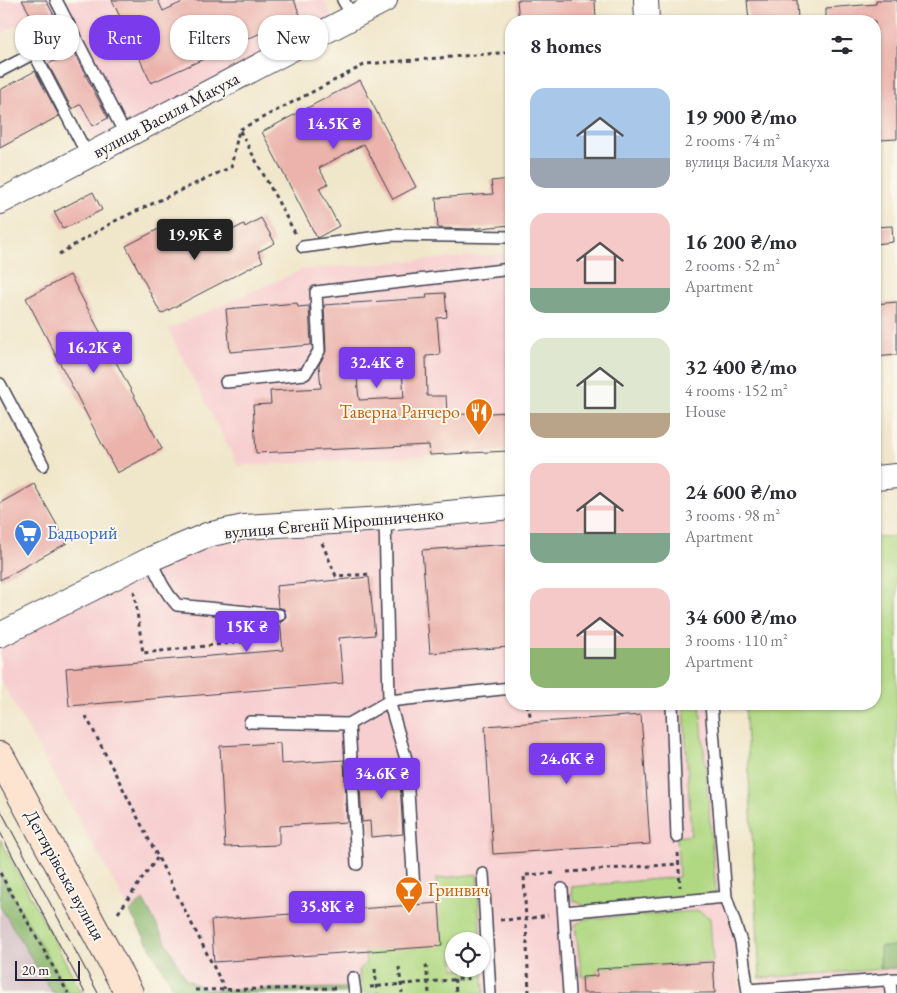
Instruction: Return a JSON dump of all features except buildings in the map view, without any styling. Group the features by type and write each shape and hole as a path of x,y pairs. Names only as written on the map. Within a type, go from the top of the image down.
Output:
{"main road":[{"name":"Дегтярівська вулиця","path":"0,756 129,993"}],"street":[{"name":"вулиця Василя Макуха","path":"0,202 126,136 348,9 385,0"},
{"path":"646,0 647,15"},
{"path":"881,477 897,476"},
{"name":"вулиця Євгенії Мірошниченко","path":"0,635 151,559 206,536 244,527 385,519 505,508"}],"lane":[{"path":"56,0 126,136"},
{"path":"0,72 34,53 88,156"},
{"path":"303,247 393,235 505,237"},
{"path":"226,382 305,374 319,351 316,292 505,269"},
{"path":"0,384 43,465"},
{"path":"385,519 389,700 406,759 414,889"},
{"path":"151,559 166,593 177,605 279,615"},
{"path":"250,722 349,724 389,700 505,689"},
{"path":"672,710 677,837"},
{"path":"711,710 726,897 741,942 748,992 894,979 891,993"},
{"path":"349,724 358,864"},
{"path":"484,874 487,932"},
{"path":"562,890 569,993"},
{"path":"564,912 726,897"},
{"path":"489,977 490,993"}],"path":[{"path":"239,130 366,64 505,52"},
{"path":"239,130 303,247"},
{"path":"59,254 115,221 231,166 239,130"},
{"path":"320,538 336,576 385,574"},
{"path":"132,584 143,654 277,638"},
{"path":"529,710 531,718"},
{"path":"86,716 224,989"},
{"path":"677,837 681,901"},
{"path":"118,913 157,858"},
{"path":"529,993 524,875 678,864"},
{"path":"0,873 68,993"},
{"path":"486,921 526,919 564,912"},
{"path":"426,966 429,993"},
{"path":"399,968 402,993"},
{"path":"375,969 377,993"},
{"path":"455,977 456,993"},
{"path":"194,990 376,986 489,977"}],"shaded area":[{"path":"0,0 324,0 332,17 328,19 328,15 258,15 258,57 96,144 49,60 79,60 79,15 15,15 15,27 0,34"},
{"path":"505,253 505,451 238,466 168,329 302,270"},
{"path":"505,518 505,710 716,710 740,993 176,993 0,679 0,643 135,574 213,543 245,538"},
{"path":"0,906 53,993 0,993"},
{"path":"897,968 897,993 761,993 760,978"}],"green space":[{"path":"897,536 897,968 760,978 745,710 881,710 881,537"},
{"path":"684,710 701,710 716,893 585,906 573,900 571,887 679,877 677,837 691,835"},
{"path":"0,839 82,993 68,993 0,873"},
{"path":"0,873 68,993 53,993 0,906"},
{"path":"477,874 480,932 445,932 445,977 483,977 484,993 361,993 359,970 366,963 365,951 439,903 436,879"},
{"path":"143,900 186,979 207,990 346,988 346,993 176,993 130,912"},
{"path":"699,911 710,918 713,962 597,969 597,976 582,977 575,925 585,919"},
{"path":"897,946 897,968 880,969 880,947"}],"tram line":[{"path":"0,809 98,993"},
{"path":"0,832 85,993"}],"place":[{"name":"Таверна Ранчеро","path":"479,436"},
{"name":"Бадьорий","path":"28,557"},
{"name":"Гринвич","path":"409,914"}]}
